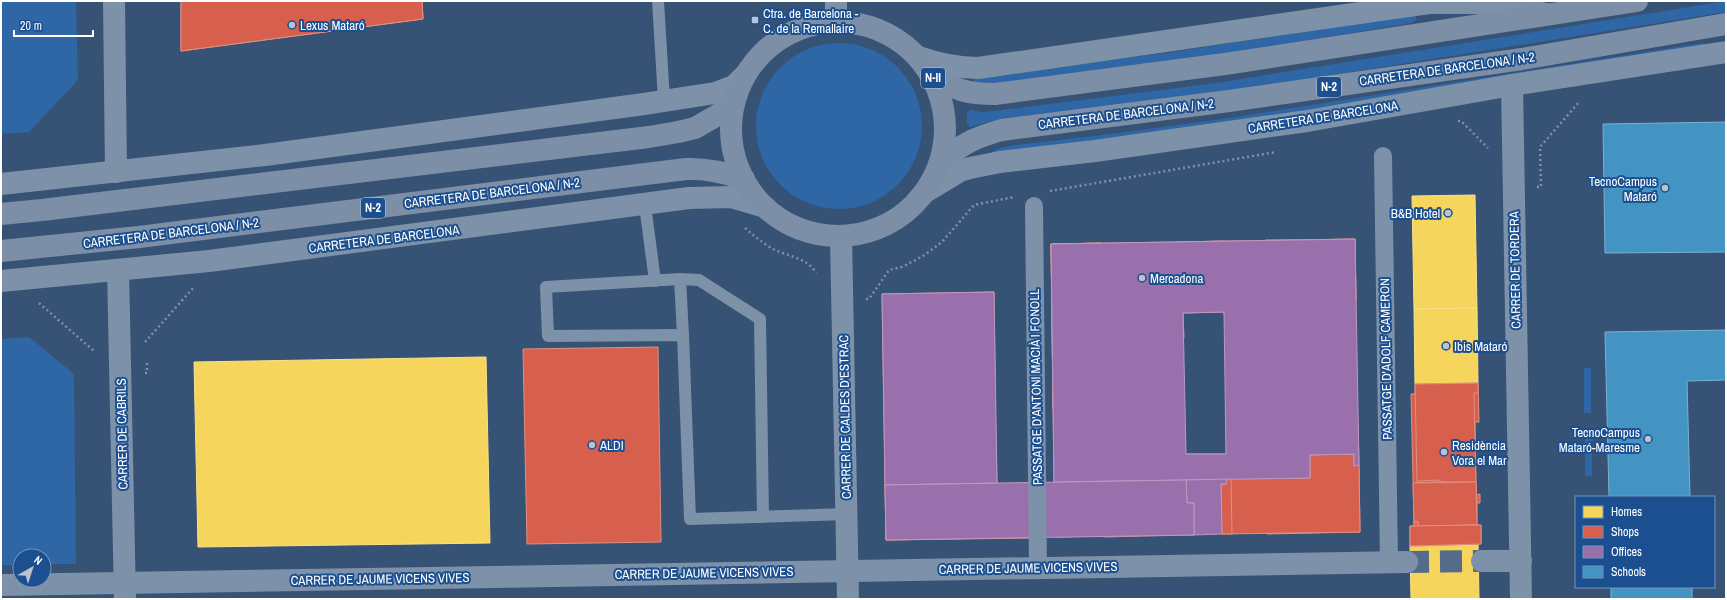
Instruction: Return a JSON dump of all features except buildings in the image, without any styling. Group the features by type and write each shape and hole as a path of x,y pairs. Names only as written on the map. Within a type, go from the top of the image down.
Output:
{"main road":[{"path":"931,75 946,84 963,91 975,94 995,94 1225,64 1637,1"},
{"name":"N-II","path":"836,11 855,22 884,32 904,44 918,57 931,75 938,89 945,119 946,134 940,165 925,192 902,215 888,224 873,230 841,236 824,235 798,227 778,217 753,194 744,179 734,156 731,131 733,106 744,76 763,53 774,43 793,31 814,24 836,11"},
{"name":"CARRETERA DE BARCELONA / N-2","path":"940,165 955,149 970,140 1002,130 1229,101 1522,59 1726,24"},
{"path":"1,214 649,137 695,128 733,106"},
{"name":"CARRETERA DE BARCELONA / N-2","path":"1,251 138,238 686,169 709,169 744,179"}],"street":[{"path":"114,1 116,172"},
{"path":"918,57 939,64 955,67 978,68 1429,3 1480,3 1549,14"},
{"name":"CARRETERA DE BARCELONA","path":"925,192 960,171 1000,162 1103,150 1307,121 1512,85 1726,52"},
{"path":"1,184 265,155 715,93 734,86 744,76"},
{"name":"CARRER DE TORDERA","path":"1512,85 1521,599"},
{"name":"PASSATGE D'ADOLF CAMERON","path":"1383,156 1398,562"},
{"name":"CARRETERA DE BARCELONA","path":"1,281 225,259 645,205 689,198 723,196 765,206"},
{"name":"PASSATGE D'ANTONI MACIÀ I FONOLL","path":"1033,198 1038,568"},
{"name":"CARRER DE CALDES D'ESTRAC","path":"841,236 848,599"},
{"name":"CARRER DE CABRILS","path":"118,270 125,591"},
{"path":"1482,562 1521,561"},
{"name":"CARRER DE JAUME VICENS VIVES","path":"1,585 125,591 848,570 1398,562"}],"lane":[{"path":"658,1 664,100"},
{"path":"645,205 655,281"},
{"path":"680,279 690,519 847,514"},
{"path":"683,335 548,336 546,287 680,279 699,280 760,320 762,516"}],"path":[{"path":"1514,187 1541,187 1540,147 1579,101 1587,100"},
{"path":"1454,122 1461,121 1488,148 1488,155"},
{"path":"842,300 869,299 889,270 902,267 923,256 942,242 974,205 1033,198 1280,152"},
{"path":"744,227 763,243 808,263 816,274"},
{"path":"146,347 145,341 195,286"},
{"path":"32,304 40,303 94,349 94,355"},
{"path":"120,373 147,373 146,360"}],"shaded area":[{"path":"1,1 76,1 78,80 29,132 1,134"},
{"path":"1726,1 1726,12 1271,85 988,122 970,127 967,124 967,113 971,110 983,112 1216,83"},
{"path":"1414,15 1417,19 1412,23 1221,55 998,84 985,84 973,81 972,79 975,76 1166,53"},
{"path":"839,43 855,45 871,50 885,57 898,67 908,80 915,94 920,110 922,126 920,142 915,158 908,172 898,185 885,195 871,202 855,207 839,209 823,207 807,202 793,195 780,185 770,172 763,158 758,142 756,126 758,110 763,94 770,80 780,67 793,57 807,50 823,45"},
{"path":"1702,43 1706,45 1283,120 990,153 1008,146 1229,118"},
{"path":"29,337 74,374 76,564 52,564 52,548 12,548 12,565 1,565 1,339"},
{"path":"1584,368 1591,368 1591,413 1584,413"},
{"path":"1585,431 1592,431 1592,476 1585,476"}],"tunnel":[{"path":"1407,562 1482,561"}],"place":[{"name":"Ctra. de Barcelona - C. de la Remallaire","path":"755,20"},
{"name":"Lexus Mataró","path":"292,25"},
{"name":"TecnoCampus Mataró","path":"1665,188"},
{"name":"B&B Hotel","path":"1448,213"},
{"name":"Mercadona","path":"1142,278"},
{"name":"Ibis Mataró","path":"1446,346"},
{"name":"TecnoCampus Mataró-Maresme","path":"1648,439"},
{"name":"ALDI","path":"592,445"},
{"name":"Residència Vora el Mar","path":"1444,452"}]}
